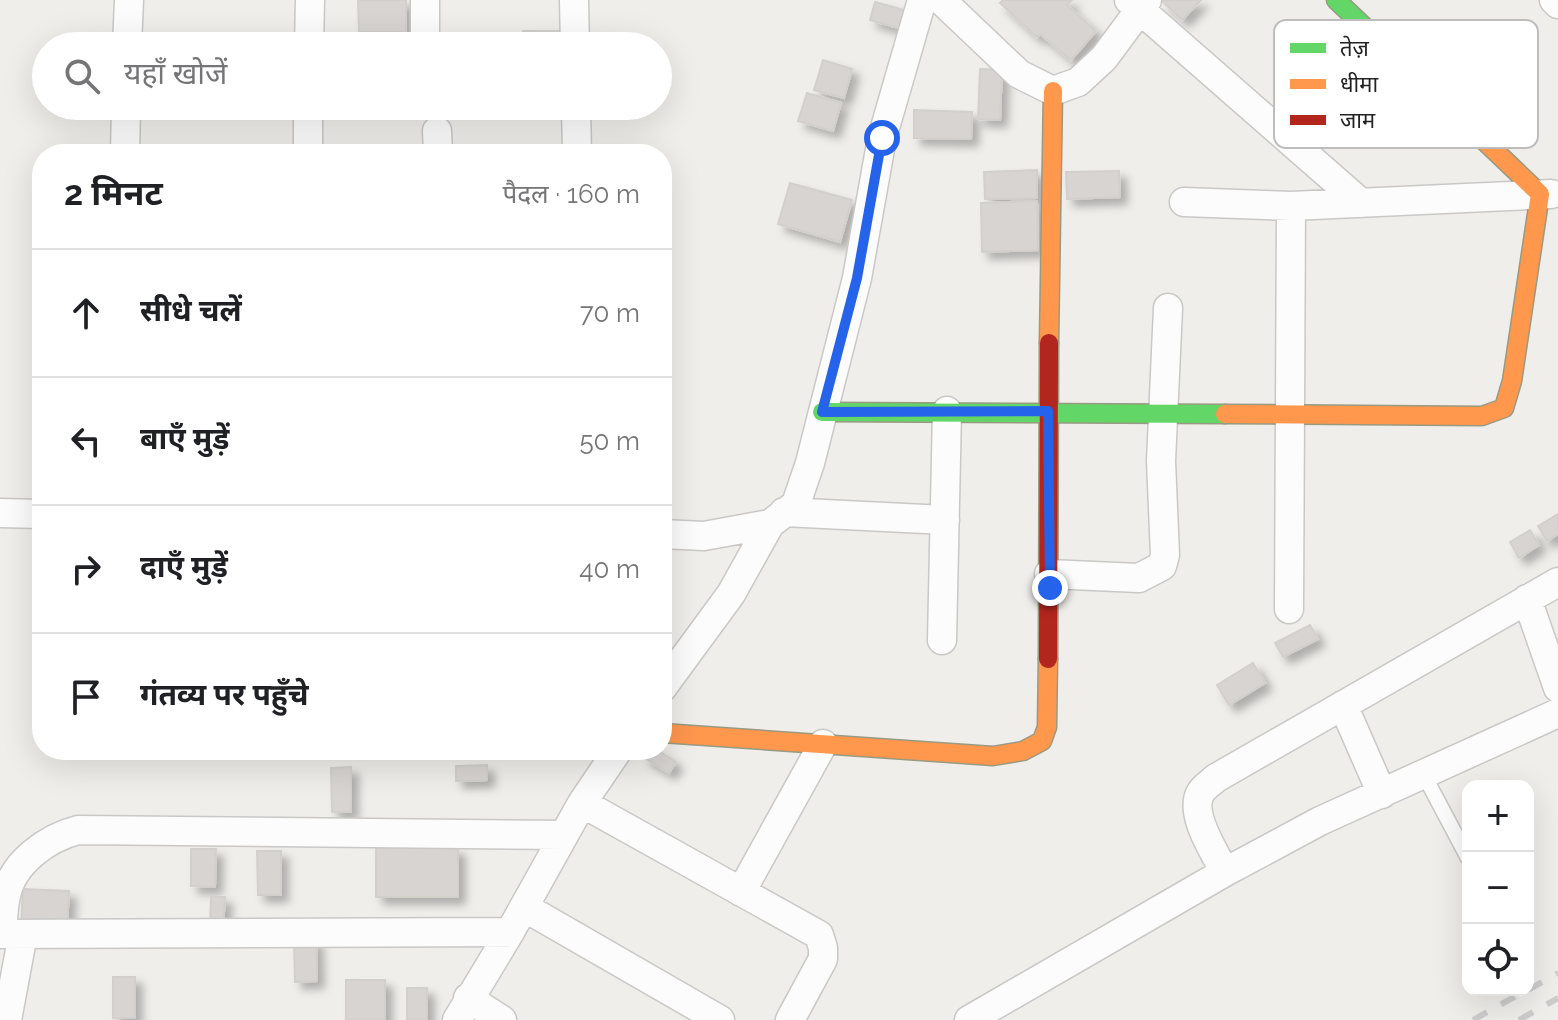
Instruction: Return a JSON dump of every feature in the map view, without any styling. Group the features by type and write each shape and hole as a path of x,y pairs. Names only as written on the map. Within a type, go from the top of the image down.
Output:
{"street":[{"path":"128,32 129,0"},
{"path":"309,32 310,0"},
{"path":"425,0 425,32"},
{"path":"574,0 575,32"},
{"path":"672,674 731,594 777,518 796,504 810,463 857,278 882,138 922,0"},
{"path":"941,0 1019,74 1053,91 1078,82 1104,58 1138,3 1274,125"},
{"path":"1336,0 1358,20"},
{"path":"672,734 993,756 1023,751 1042,741 1047,727 1053,91"},
{"path":"125,144 126,120"},
{"path":"308,120 308,144"},
{"path":"576,120 577,144"},
{"path":"1300,148 1361,203"},
{"path":"1498,148 1549,194"},
{"path":"822,412 1482,416 1504,408 1549,194"},
{"path":"1184,202 1291,206 1549,194"},
{"path":"1289,609 1291,206"},
{"path":"1049,574 1139,578 1162,566 1165,555 1161,461 1168,308"},
{"path":"942,640 947,411"},
{"path":"0,513 32,514"},
{"path":"672,534 704,536 777,518 945,520"},
{"path":"1225,872 1205,835 1198,813 1201,792 1216,778 1558,582"},
{"path":"1527,599 1558,688"},
{"path":"1343,705 1382,794"},
{"path":"969,1020 1225,872 1320,821 1558,713"},
{"path":"741,892 823,744"},
{"path":"502,1020 462,1009 510,932 582,803 611,760"},
{"path":"582,803 819,935 823,959 790,1020"},
{"path":"7,1020 9,934 6,895 12,877 27,858 64,833 78,830 564,835"},
{"path":"524,907 720,1020"},
{"path":"9,934 510,932"}],"lane":[{"path":"1424,775 1465,852"}],"building":[{"path":"358,0 406,0 406,32 359,32"},
{"path":"1003,0 1072,0 1067,5 1096,31 1071,60 1040,34 1037,37 1000,3"},
{"path":"1161,0 1201,0 1182,20"},
{"path":"875,2 907,11 902,29 870,20"},
{"path":"523,31 569,31 569,32"},
{"path":"823,60 852,69 844,98 814,90"},
{"path":"980,69 1002,70 1000,120 978,119"},
{"path":"807,93 841,103 833,131 798,121"},
{"path":"914,110 972,112 971,139 914,138"},
{"path":"1037,170 1037,198 985,199 984,172"},
{"path":"1119,171 1120,197 1067,199 1066,172"},
{"path":"790,183 852,200 840,242 778,224"},
{"path":"1037,201 1038,250 982,252 981,203"},
{"path":"1558,514 1558,534 1547,541 1538,526"},
{"path":"1530,530 1539,545 1519,558 1510,542"},
{"path":"1310,625 1318,639 1283,657 1275,643"},
{"path":"1253,663 1265,683 1229,705 1217,685"},
{"path":"672,759 676,762 669,773 648,760"},
{"path":"487,765 487,780 456,781 456,766"},
{"path":"351,767 351,812 332,812 331,768"},
{"path":"376,848 458,848 458,897 376,897"},
{"path":"191,849 216,849 215,887 191,886"},
{"path":"257,851 281,851 281,895 258,895"},
{"path":"23,889 69,891 67,927 21,925"},
{"path":"211,896 225,897 223,928 210,927"},
{"path":"316,939 317,981 295,982 294,940"},
{"path":"113,977 135,977 135,1018 113,1018"},
{"path":"346,980 385,980 385,1020 346,1020"},
{"path":"407,988 427,988 427,1020 407,1020"}],"railway":[{"path":"1534,987 1558,973"},
{"path":"1473,1020 1516,996"},
{"path":"1519,1020 1558,998"}],"traffic: fast":[{"path":"1336,0 1357,20"},
{"path":"822,412 1225,414"}],"traffic: slow":[{"path":"1049,343 1053,91"},
{"path":"1225,414 1482,416 1504,408 1512,381 1540,194 1492,148"},
{"path":"672,734 993,756 1023,751 1042,741 1047,727 1048,659"}],"traffic: jam":[{"path":"1048,659 1049,343"}],"route":[{"path":"882,138 857,278 822,412 1048,411 1050,588"}]}
